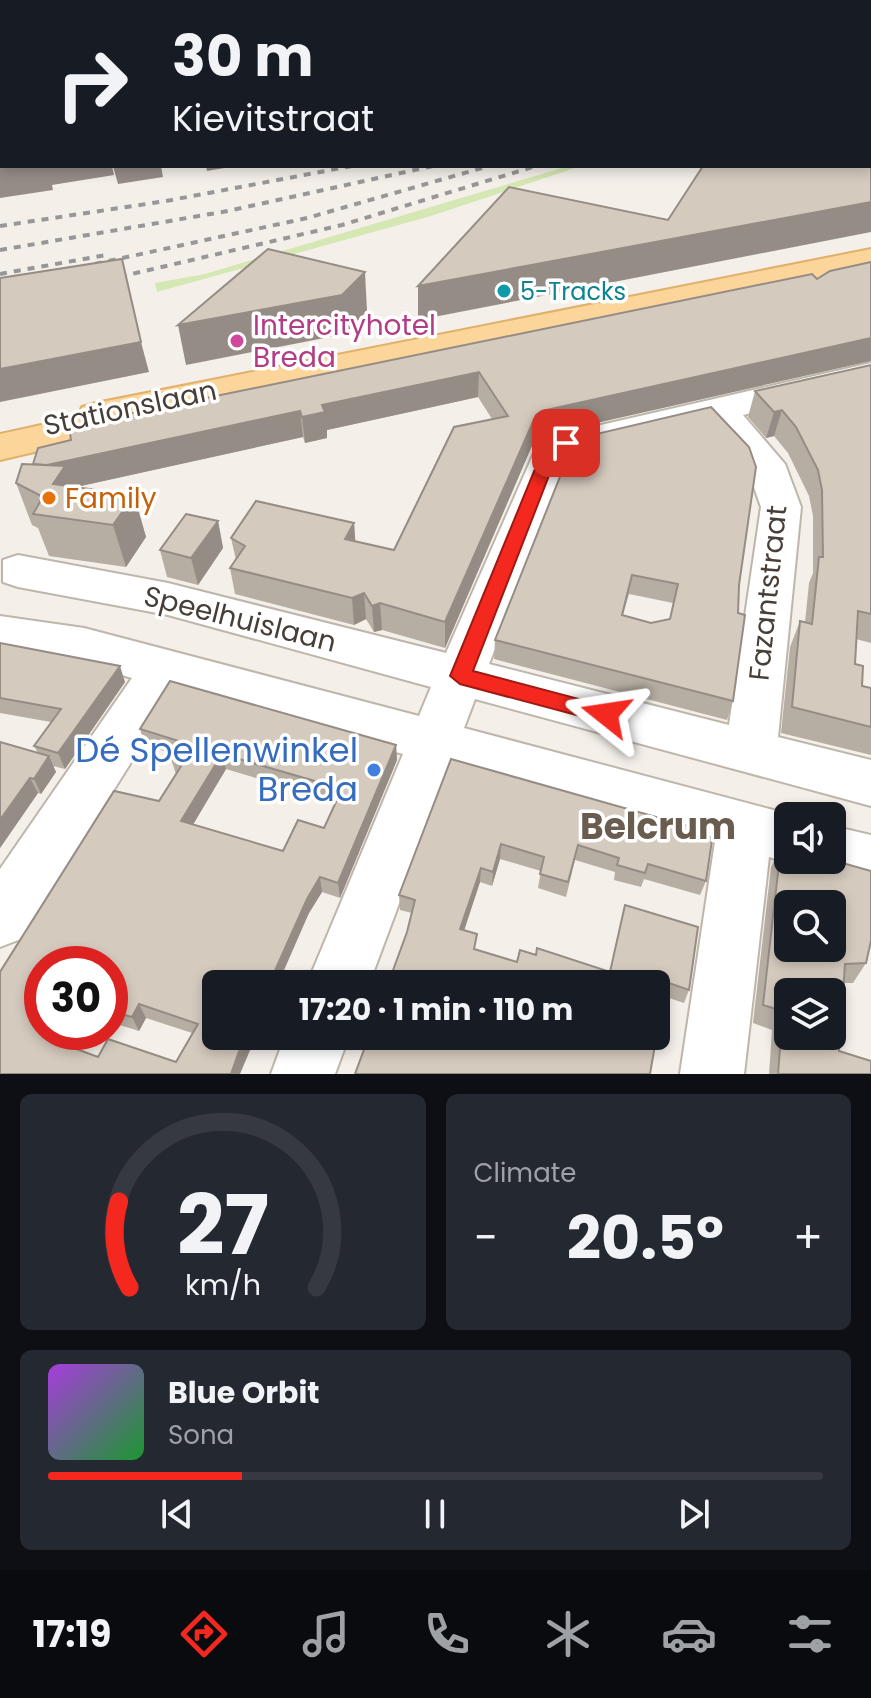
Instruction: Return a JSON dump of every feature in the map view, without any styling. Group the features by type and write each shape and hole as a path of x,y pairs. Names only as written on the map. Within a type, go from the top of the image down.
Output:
{"main road":[{"name":"Stationslaan","path":"0,436 871,258"},
{"name":"Stationslaan","path":"0,447 871,267"}],"street":[{"path":"344,970 554,448 871,374"},
{"name":"Fazantstraat","path":"714,409 767,462 777,484 781,507 751,752"},
{"name":"Speelhuislaan","path":"18,571 168,599 871,783"},
{"path":"0,634 84,646 766,832 712,1074"},
{"path":"0,919 164,669"},
{"path":"846,855 871,861"},
{"path":"303,1074 312,1050"}],"green space":[{"path":"562,168 575,168 431,216 157,292 155,283 205,274"}],"building":[{"path":"702,168 871,168 871,202 418,286 509,187 668,220"},
{"path":"268,249 365,272 342,295 178,325"},
{"path":"122,259 141,342 0,369 0,278"},
{"path":"871,262 871,338 542,411 536,415 445,622 380,603 372,606 364,593 352,598 230,568 245,546 231,538 256,501 354,523 345,539 394,550 454,427 508,416 479,372 322,405 325,412 302,417 300,411 47,465 33,464 38,448 71,440 69,426 812,274 817,279 830,271"},
{"path":"871,365 871,614 858,611 855,664 863,666 862,686 871,688 871,727 792,707 800,621 812,624 819,557 823,557 822,490 818,470 796,427 782,410 774,412 755,391"},
{"path":"711,407 749,447 756,467 739,585 738,613 745,615 733,701 495,640 575,439","holes":["632,575 678,584 670,619 651,623 622,615"]},
{"path":"22,464 65,466 53,484 134,495 113,525 33,514 43,497 16,483"},
{"path":"186,514 218,521 191,558 160,550"},
{"path":"0,643 120,666 58,753 34,746 61,709 0,698"},
{"path":"170,681 396,745 338,883 320,877 275,970 202,970 202,1050 240,1050 231,1074 0,1074 0,972 114,791 159,801 183,763 171,759 182,742 140,729","holes":["222,754 342,789 324,828 298,820 283,851 181,821"]},
{"path":"0,742 49,756 0,820"},
{"path":"451,759 706,831 712,840 706,881 648,864 645,873 617,865 619,858 578,845 568,882 540,874 544,857 501,844 493,872 481,868 460,929 477,934 474,949 517,962 520,950 536,955 537,948 604,970 393,970 415,900 399,895"},
{"path":"846,864 871,871 871,941 866,963 845,964 844,978 774,978 774,1008 763,1005 774,908 774,962 846,962 846,890 776,890 778,874 846,874"},
{"path":"625,905 698,927 689,990 670,983 670,970 610,970"},
{"path":"364,1050 654,1050 650,1074 355,1074"},
{"path":"780,1050 839,1050 871,1061 871,1074 778,1074"}],"railway":[{"path":"0,226 166,201 341,168"},
{"path":"0,250 228,211 424,168"},
{"path":"95,264 307,218 482,168"},
{"path":"106,280 342,225 529,168"},
{"path":"0,274 106,255"}],"place":[{"name":"5-Tracks","path":"504,291"},
{"name":"Intercityhotel Breda","path":"237,341"},
{"name":"Family","path":"49,498"},
{"name":"Dé Spellenwinkel Breda","path":"374,770"}],"district":[{"name":"Belcrum","path":"658,826"}],"route":[{"path":"566,443 550,452 460,676 606,714"}]}
